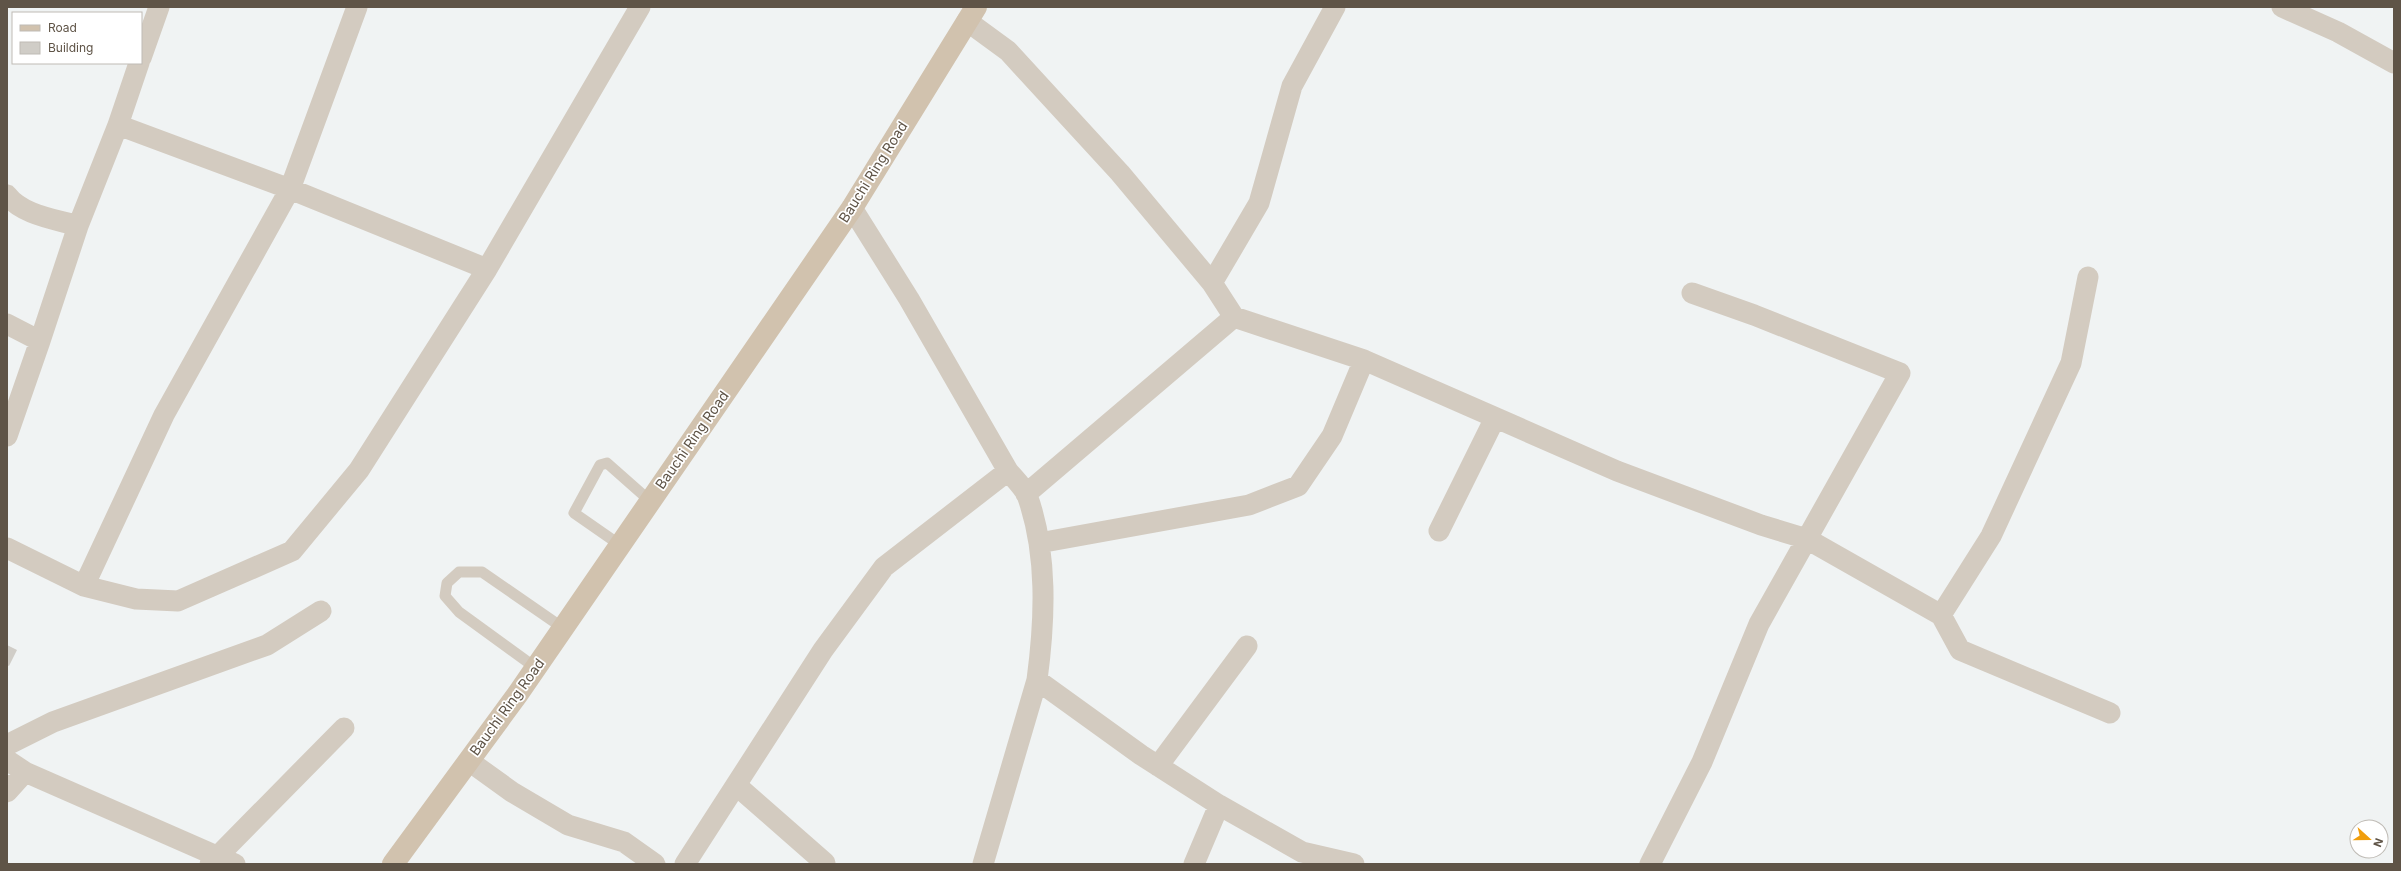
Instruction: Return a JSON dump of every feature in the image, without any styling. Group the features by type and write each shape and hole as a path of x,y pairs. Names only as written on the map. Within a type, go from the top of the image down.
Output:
{"main road":[{"name":"Bauchi Ring Road","path":"393,864 536,668 852,208 972,14"}],"street":[{"path":"142,55 158,7"},
{"path":"84,586 164,415 290,189 357,7"},
{"path":"7,548 84,586 136,599 178,602 292,551 359,470 487,270 640,7"},
{"path":"1212,284 1259,202 1292,86 1335,7"},
{"path":"2282,7 2338,32 2394,62"},
{"path":"972,14 1120,173 1212,284 1234,318 1364,360 1617,471 1761,525 1807,539 1941,615 1960,650 2110,713"},
{"path":"7,436 78,226 118,125 139,64"},
{"path":"118,125 290,189 487,270"},
{"path":"7,195 13,203 26,210 78,226"},
{"path":"852,208 909,299 1008,471 1026,494 1039,543 1043,630 1037,680 982,864"},
{"path":"1941,615 1991,536 2071,363 2088,277"},
{"path":"1650,864 1702,762 1759,624 1900,373 1754,315 1692,293"},
{"path":"1026,494 1234,318"},
{"path":"7,324 40,341"},
{"path":"1039,543 1249,505 1298,486 1332,436 1364,360"},
{"path":"1439,531 1495,418"},
{"path":"684,864 823,650 884,567 1008,471"},
{"path":"7,745 53,722 267,645 321,611"},
{"path":"1158,766 1247,646"},
{"path":"1037,680 1158,766 1219,805 1302,852 1354,864"},
{"path":"213,860 344,728"},
{"path":"7,760 25,772 213,860 235,864"},
{"path":"468,761 512,792 568,825 624,842 655,864"},
{"path":"7,792 25,772"},
{"path":"736,785 825,863"},
{"path":"1194,864 1219,805"}],"lane":[{"path":"620,546 574,513 600,465 607,463 650,501"},
{"path":"536,668 459,612 445,596 447,583 459,572 482,572 563,628"}],"building":[{"path":"7,645 17,650 9,666 7,665"}]}
